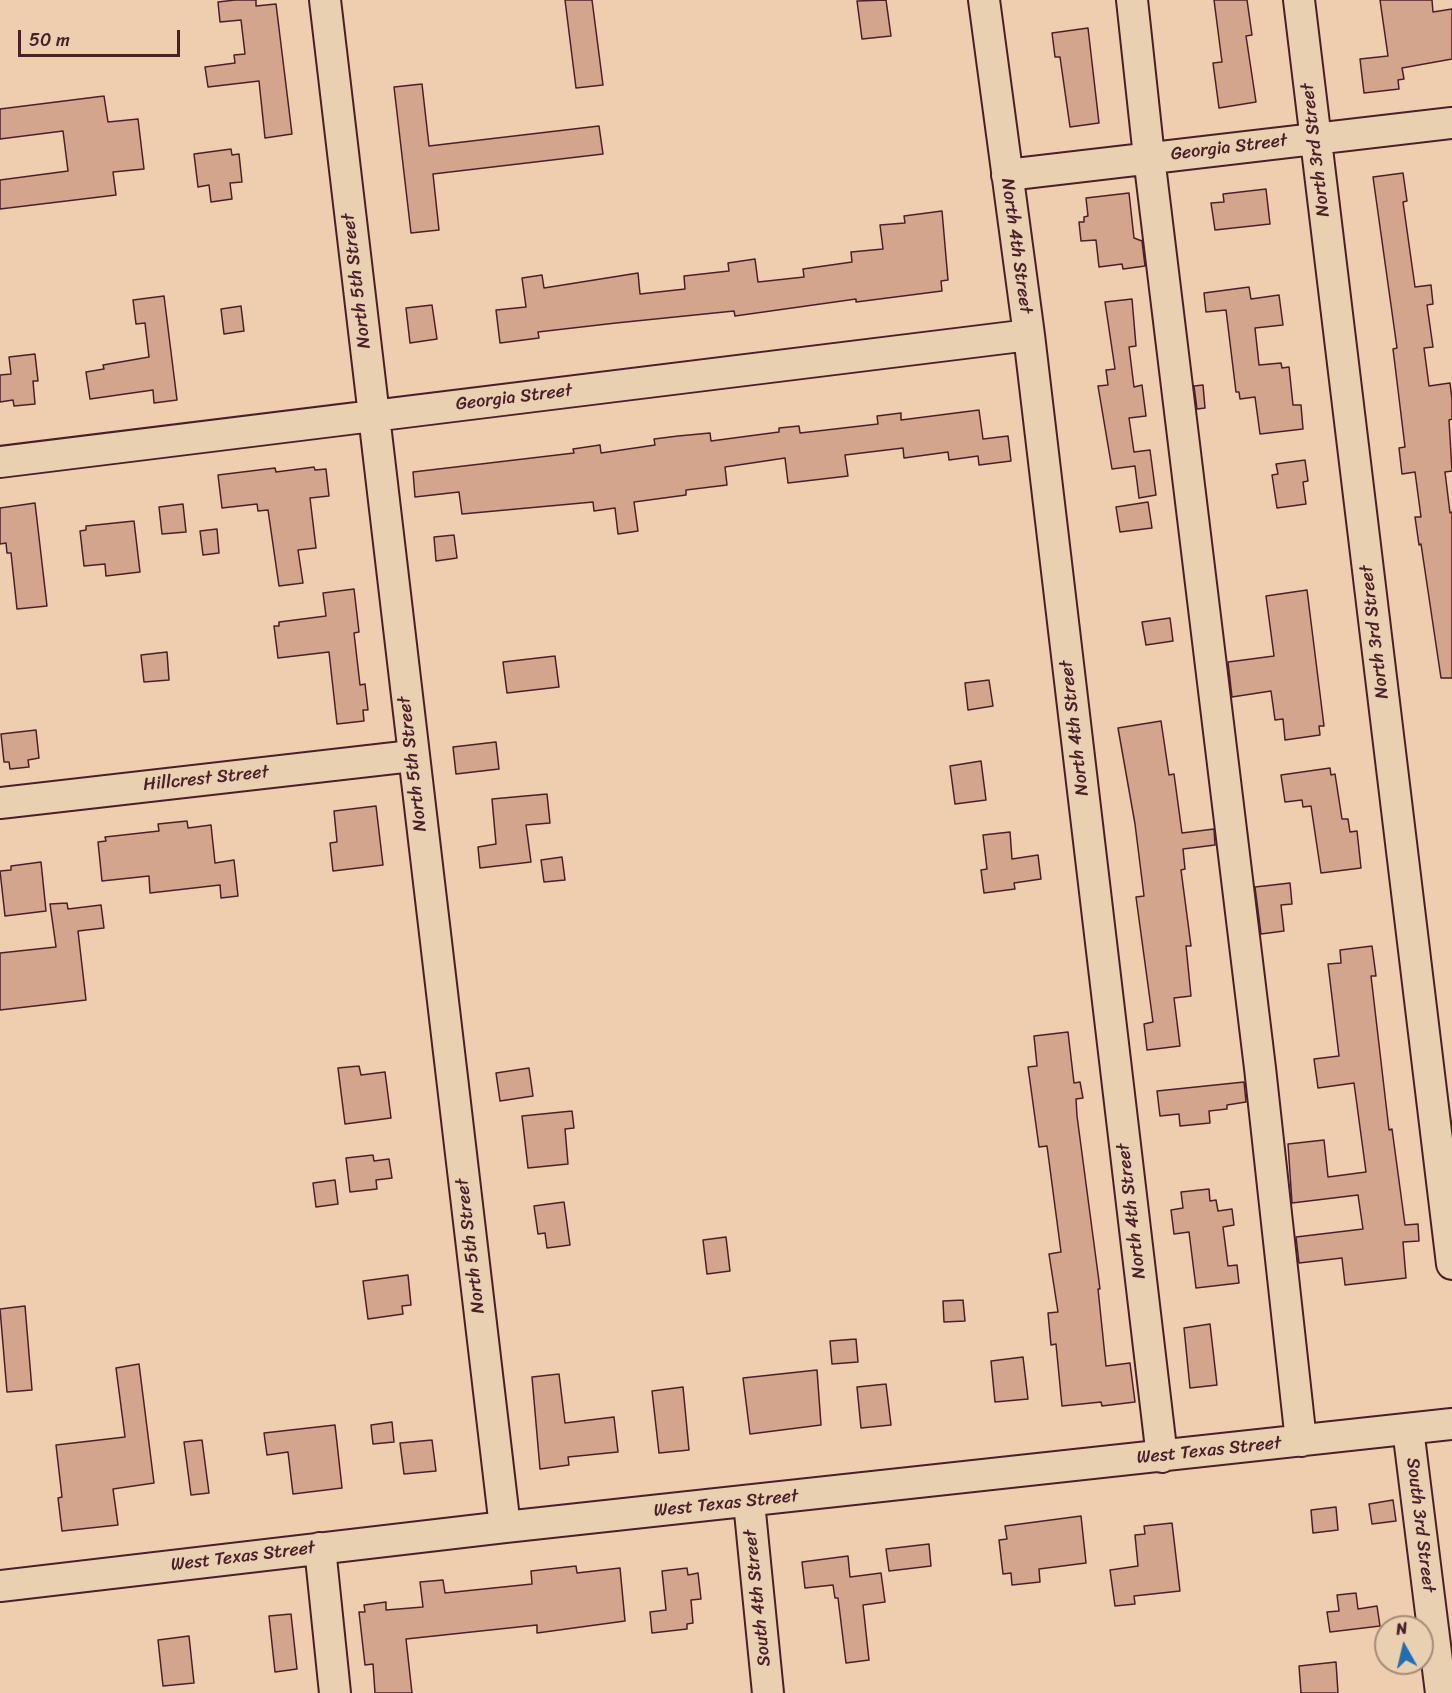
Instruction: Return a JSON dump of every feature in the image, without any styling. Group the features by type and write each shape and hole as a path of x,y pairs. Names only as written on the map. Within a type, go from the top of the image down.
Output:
{"street":[{"name":"North 5th Street","path":"325,0 412,756 505,1527"},
{"name":"North 4th Street","path":"984,0 1029,335 1162,1456"},
{"path":"1132,0 1149,157 1256,1033 1301,1441"},
{"name":"North 3rd Street","path":"1299,0 1452,1264"},
{"name":"Georgia Street","path":"1007,175 1452,123"},
{"name":"Georgia Street","path":"0,462 1029,335"},
{"name":"Hillcrest Street","path":"0,803 412,756"},
{"name":"West Texas Street","path":"0,1586 505,1527 1452,1424"},
{"name":"South 3rd Street","path":"1408,1429 1442,1693"},
{"name":"South 4th Street","path":"748,1502 768,1693"},
{"path":"320,1548 335,1693"}],"building":[{"path":"256,0 256,6 276,4 292,134 265,138 259,81 208,87 205,67 235,63 234,55 245,54 241,20 220,22 218,2"},
{"path":"565,0 592,0 603,85 576,88"},
{"path":"886,0 891,36 862,39 857,1"},
{"path":"1214,0 1247,0 1252,35 1246,36 1256,102 1219,108 1213,63 1222,62"},
{"path":"1380,0 1432,0 1433,12 1452,9 1452,59 1402,68 1404,79 1398,80 1399,89 1364,93 1360,59 1388,56"},
{"path":"1088,28 1099,123 1070,127 1060,57 1055,57 1052,33"},
{"path":"422,84 429,146 599,126 603,154 433,174 439,230 411,233 394,87"},
{"path":"104,96 108,122 138,119 144,169 113,172 116,195 0,209 0,180 68,171 63,131 0,139 0,109"},
{"path":"231,149 232,155 239,154 242,182 230,183 232,199 211,202 209,185 198,187 194,154"},
{"path":"1403,173 1407,201 1403,202 1415,287 1431,285 1433,304 1427,305 1433,347 1424,348 1429,386 1450,383 1452,400 1452,419 1449,420 1452,471 1445,472 1450,513 1452,512 1452,678 1441,678 1415,517 1421,517 1415,472 1402,474 1399,448 1405,447 1393,349 1397,348 1373,177"},
{"path":"1266,189 1270,224 1215,230 1211,203 1224,202 1223,194"},
{"path":"1129,193 1134,238 1142,241 1145,266 1123,269 1122,264 1099,267 1096,240 1081,241 1079,222 1084,222 1084,217 1088,216 1086,198"},
{"path":"942,211 948,280 941,281 942,291 856,302 856,299 735,316 734,311 538,332 539,338 500,343 496,310 526,307 522,278 542,275 544,288 638,273 640,294 685,289 684,276 729,271 728,263 755,259 758,282 804,277 803,269 852,262 851,252 883,249 880,225 905,223 904,216"},
{"path":"1249,287 1251,299 1279,295 1283,325 1255,328 1259,365 1281,363 1282,368 1289,367 1293,405 1301,405 1303,429 1260,434 1255,397 1240,399 1239,392 1236,392 1226,310 1206,312 1204,293"},
{"path":"164,296 177,400 154,403 153,390 90,399 86,372 104,369 103,365 149,357 145,323 136,324 133,300"},
{"path":"1132,299 1136,346 1129,347 1134,387 1142,385 1146,416 1129,418 1134,452 1150,450 1156,495 1139,498 1135,466 1112,469 1098,386 1108,385 1106,370 1115,369 1105,302"},
{"path":"432,305 437,339 410,343 406,308"},
{"path":"241,306 244,331 224,334 221,309"},
{"path":"35,354 38,381 33,381 35,404 14,406 13,400 0,402 0,375 11,374 9,357"},
{"path":"1203,385 1205,408 1197,409 1194,386"},
{"path":"979,410 983,439 1008,436 1011,461 979,465 978,456 949,460 948,452 904,458 903,448 845,455 848,476 788,483 785,458 725,467 727,485 686,490 686,495 634,502 638,531 618,534 615,508 594,511 593,502 462,514 459,492 415,497 413,472 574,453 573,449 600,445 601,453 655,445 654,439 678,436 710,433 711,441 779,432 779,428 799,426 800,433 878,424 877,416 901,413 901,420"},
{"path":"1305,460 1308,481 1303,482 1306,504 1277,508 1272,475 1278,474 1276,464"},
{"path":"314,467 315,470 326,469 329,496 310,498 316,548 298,550 303,583 279,586 268,510 258,511 257,504 222,508 218,475 275,468 276,472"},
{"path":"1148,502 1152,528 1120,532 1116,507"},
{"path":"35,503 47,606 17,609 11,553 7,553 6,543 0,544 0,508"},
{"path":"183,504 186,532 162,534 159,507"},
{"path":"134,521 140,572 106,576 105,564 84,566 80,531 86,530 86,526"},
{"path":"217,529 219,553 203,555 200,531"},
{"path":"454,535 457,558 436,561 434,537"},
{"path":"354,589 359,632 354,633 360,685 365,684 368,710 363,710 364,721 337,724 329,652 278,658 274,626 279,626 279,622 326,616 323,593"},
{"path":"1307,590 1324,726 1319,726 1320,735 1285,740 1283,719 1275,720 1271,691 1232,697 1228,662 1274,656 1266,596"},
{"path":"1170,618 1173,641 1146,645 1142,622"},
{"path":"167,652 169,680 144,682 141,655"},
{"path":"555,656 559,687 507,693 503,662"},
{"path":"989,680 993,706 968,710 965,683"},
{"path":"1161,721 1169,775 1174,774 1182,833 1214,829 1215,845 1183,849 1185,869 1181,870 1191,946 1186,946 1191,996 1174,998 1180,1046 1147,1050 1144,1024 1153,1022 1136,897 1144,896 1135,824 1118,728"},
{"path":"36,730 39,758 28,760 29,767 10,769 9,762 4,762 1,734"},
{"path":"496,742 499,769 456,774 453,747"},
{"path":"981,761 986,800 955,804 950,766"},
{"path":"1330,768 1331,775 1335,774 1342,819 1348,819 1350,832 1357,831 1361,868 1321,873 1311,806 1303,807 1302,800 1285,802 1281,775"},
{"path":"547,794 550,823 526,825 531,862 480,868 478,847 496,844 492,799"},
{"path":"376,806 383,865 333,871 330,843 337,842 334,811"},
{"path":"187,821 188,828 211,825 215,863 234,860 238,896 221,898 220,885 150,893 149,876 102,881 98,842 106,841 105,837 159,831 158,824"},
{"path":"1010,832 1012,859 1038,855 1041,879 1014,883 1015,889 984,893 981,870 987,869 983,835"},
{"path":"562,857 565,880 544,882 541,860"},
{"path":"41,862 46,911 5,916 0,871 11,870 11,866"},
{"path":"1290,883 1292,904 1281,905 1284,931 1261,934 1255,887"},
{"path":"67,903 68,909 101,905 104,928 78,931 86,1000 0,1010 0,953 56,947 50,904"},
{"path":"1372,946 1376,976 1371,976 1389,1130 1392,1129 1405,1225 1418,1224 1419,1241 1403,1242 1406,1278 1345,1285 1342,1258 1299,1263 1296,1237 1363,1229 1358,1195 1292,1203 1288,1144 1324,1140 1328,1177 1366,1172 1354,1083 1318,1088 1314,1059 1339,1056 1328,964 1341,963 1340,950"},
{"path":"1068,1032 1074,1083 1080,1082 1083,1098 1076,1099 1077,1116 1100,1289 1098,1289 1106,1366 1130,1363 1135,1402 1102,1406 1101,1402 1062,1406 1056,1344 1051,1345 1048,1313 1058,1312 1049,1254 1061,1252 1047,1146 1039,1147 1028,1067 1037,1066 1034,1036"},
{"path":"359,1066 361,1075 385,1072 391,1118 345,1124 338,1068"},
{"path":"529,1068 533,1096 500,1101 496,1073"},
{"path":"1244,1082 1246,1102 1227,1105 1227,1109 1209,1111 1210,1123 1180,1126 1179,1114 1160,1116 1157,1091"},
{"path":"572,1111 574,1128 565,1129 568,1164 528,1168 522,1116"},
{"path":"373,1155 374,1161 389,1159 392,1178 376,1180 377,1189 350,1192 346,1158"},
{"path":"335,1180 338,1204 316,1207 313,1183"},
{"path":"1209,1189 1210,1201 1216,1200 1218,1211 1232,1209 1234,1225 1223,1227 1228,1266 1237,1265 1239,1283 1196,1288 1189,1232 1174,1234 1171,1210 1183,1208 1181,1192"},
{"path":"564,1202 570,1245 547,1248 545,1233 538,1234 534,1206"},
{"path":"726,1237 730,1271 707,1274 703,1240"},
{"path":"408,1275 411,1305 402,1306 403,1314 368,1319 363,1281"},
{"path":"963,1300 965,1321 944,1322 943,1301"},
{"path":"25,1306 32,1390 7,1392 0,1309"},
{"path":"1210,1324 1217,1385 1190,1388 1184,1328"},
{"path":"856,1339 858,1362 832,1364 830,1341"},
{"path":"1023,1357 1028,1399 995,1402 991,1361"},
{"path":"139,1364 154,1483 113,1489 118,1525 62,1531 58,1498 62,1497 56,1445 125,1437 116,1368"},
{"path":"817,1370 821,1425 750,1434 743,1378"},
{"path":"559,1374 565,1423 614,1417 618,1452 568,1457 569,1465 540,1469 532,1377"},
{"path":"886,1384 891,1425 861,1428 857,1387"},
{"path":"683,1387 689,1450 659,1453 652,1391"},
{"path":"392,1422 394,1442 373,1444 371,1425"},
{"path":"335,1425 342,1488 293,1494 288,1452 267,1455 264,1433"},
{"path":"202,1440 209,1493 191,1495 184,1442"},
{"path":"432,1440 436,1471 404,1474 400,1443"},
{"path":"1393,1500 1396,1521 1372,1524 1369,1504"},
{"path":"1336,1507 1338,1530 1313,1533 1311,1510"},
{"path":"1081,1516 1086,1563 1039,1569 1040,1582 1012,1585 1011,1573 1003,1574 999,1540 1007,1539 1005,1526"},
{"path":"1172,1523 1180,1591 1134,1596 1135,1604 1115,1606 1110,1570 1138,1566 1135,1535 1145,1534 1144,1526"},
{"path":"929,1544 931,1566 889,1571 886,1549"},
{"path":"848,1556 850,1577 881,1573 885,1602 863,1605 869,1660 846,1663 838,1598 835,1598 833,1585 805,1588 802,1562"},
{"path":"576,1566 577,1573 620,1568 625,1621 537,1633 537,1625 406,1639 412,1693 375,1693 373,1664 365,1665 359,1612 365,1612 364,1605 386,1602 386,1610 423,1607 420,1582 443,1580 445,1593 532,1584 531,1571"},
{"path":"687,1568 688,1575 698,1573 701,1599 691,1600 693,1623 687,1624 687,1629 652,1633 650,1612 666,1610 662,1571"},
{"path":"1356,1593 1358,1609 1377,1606 1378,1615 1374,1615 1374,1627 1330,1632 1327,1612 1339,1611 1337,1595"},
{"path":"291,1614 297,1669 275,1672 269,1616"},
{"path":"189,1636 194,1683 163,1686 158,1640"},
{"path":"1336,1662 1338,1693 1301,1693 1299,1666"}]}
